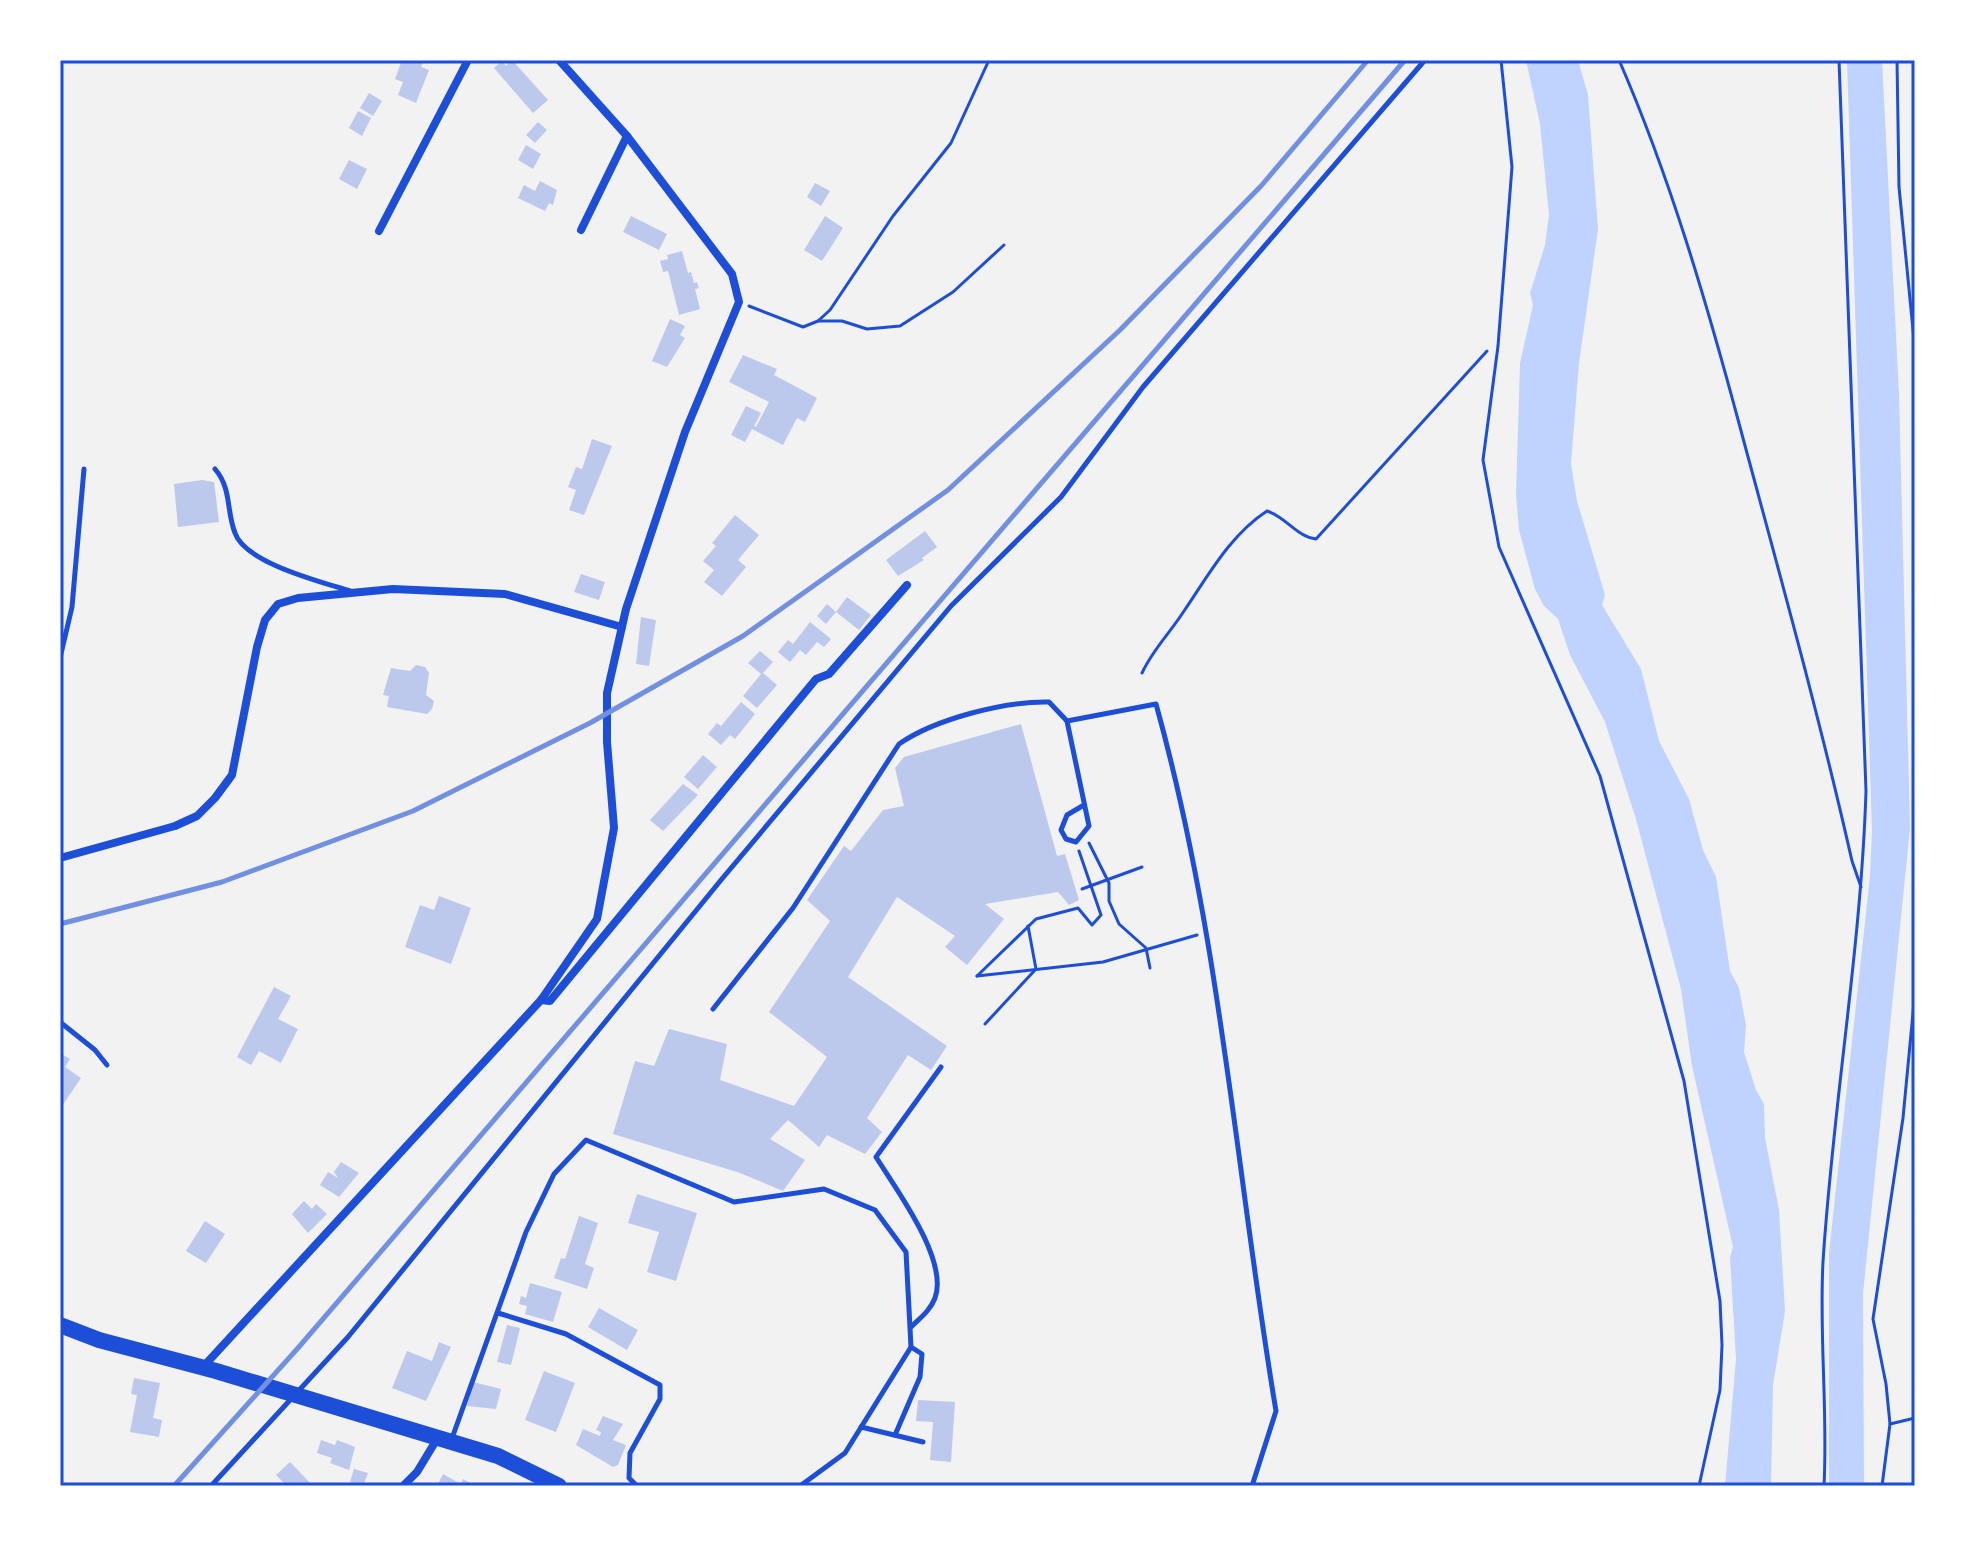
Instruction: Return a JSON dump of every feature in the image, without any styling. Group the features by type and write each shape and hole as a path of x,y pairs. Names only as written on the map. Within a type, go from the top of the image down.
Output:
{"highway":[{"path":"61,1330 210,1369 498,1456 559,1486"}],"street":[{"path":"379,231 468,60"},
{"path":"210,1369 541,1000 597,919 614,828 607,742 607,693 622,627 685,432 739,302 732,274 627,136 559,60"},
{"path":"581,230 627,136"},
{"path":"541,1000 550,1001 816,679 829,674 907,585"},
{"path":"60,858 160,831 197,816 232,775 265,620 278,604 298,598 393,589 505,594 622,627"},
{"path":"403,1486 444,1440"}],"lane":[{"path":"211,1486 348,1337 721,880 911,654 999,555 1061,497 1143,387 1425,60"},
{"path":"60,658 72,607 84,469"},
{"path":"215,469 229,493 235,536 245,547 275,565 354,592"},
{"path":"713,1009 793,908 899,744 915,733 1018,702 1049,702 1067,721 1089,826 1085,835 1076,842 1066,839 1061,830 1067,815 1084,805"},
{"path":"1067,721 1156,704 1184,804 1208,932 1276,1411 1252,1486"},
{"path":"60,1022 95,1050 107,1065"},
{"path":"910,1328 929,1310 936,1295 934,1265 920,1229 876,1157 941,1067"},
{"path":"444,1440 498,1313 526,1232 554,1174 586,1140 734,1202 824,1189 875,1210 906,1252 911,1347 845,1453 800,1486"},
{"path":"498,1313 566,1334 660,1385 660,1399 630,1453 629,1478 637,1486"},
{"path":"895,1435 920,1377 922,1354 911,1347"},
{"path":"861,1427 923,1442"}],"path":[{"path":"818,321 843,293 893,216 951,143 989,60"},
{"path":"1501,60 1512,167 1498,346 1483,460 1499,547 1600,776 1684,1081 1720,1301 1722,1345 1720,1390 1699,1486"},
{"path":"1619,60 1650,138 1725,366 1787,591 1852,861 1863,891"},
{"path":"1824,1486 1827,1395 1823,1266 1863,891 1866,791 1839,60"},
{"path":"1897,60 1899,187 1915,350"},
{"path":"739,302 803,327 818,321 842,321 867,329 900,326 953,292 1004,245"},
{"path":"1142,673 1151,652 1184,612 1202,581 1252,521 1267,511 1278,515 1307,538 1316,539 1487,351"},
{"path":"1085,835 1107,880 1109,901 1119,924 1146,948 1150,968"},
{"path":"1076,842 1101,915 1092,925 1078,908 1036,919 977,976 1103,962 1208,932"},
{"path":"1082,889 1142,867"},
{"path":"1028,926 1036,969"},
{"path":"985,1024 1036,969"},
{"path":"1882,1486 1890,1424 1886,1384 1873,1319 1903,1118 1915,992"},
{"path":"1890,1424 1915,1418"}],"water":[{"path":"1526,60 1578,60 1588,95 1598,229 1579,363 1571,464 1577,501 1605,595 1602,605 1641,669 1659,741 1689,799 1703,850 1716,877 1730,971 1739,988 1746,1025 1744,1052 1756,1090 1764,1104 1765,1138 1779,1210 1785,1311 1773,1385 1771,1486 1725,1486 1736,1359 1730,1257 1733,1247 1692,1066 1681,989 1636,819 1605,722 1570,655 1558,619 1544,606 1535,589 1519,530 1516,495 1520,363 1533,305 1530,293 1545,245 1549,215 1540,124"},
{"path":"1847,60 1882,60 1899,395 1910,828 1863,1294 1864,1486 1829,1486 1829,1253 1870,876 1872,831"}],"building":[{"path":"402,60 424,60 421,67 429,70 416,103 398,95 403,82 395,79"},
{"path":"512,60 548,100 533,113 494,68 502,61 506,66"},
{"path":"369,93 382,101 373,116 360,108"},
{"path":"358,111 371,118 362,136 349,128"},
{"path":"538,122 547,130 535,143 526,135"},
{"path":"526,145 541,154 533,169 518,160"},
{"path":"349,160 367,169 357,189 339,179"},
{"path":"540,181 557,190 553,205 549,203 545,211 518,198 524,185 535,191"},
{"path":"815,183 830,191 821,206 807,197"},
{"path":"631,216 667,234 659,250 623,232"},
{"path":"825,216 843,228 822,261 804,250"},
{"path":"682,251 688,273 691,272 699,288 695,289 700,309 679,315 668,271 663,272 660,261 668,259 667,255"},
{"path":"670,319 685,326 680,335 685,338 667,367 652,361"},
{"path":"743,355 777,369 774,375 817,398 805,422 797,418 783,445 752,429 745,442 731,435 746,406 761,413 756,427 769,402 729,382"},
{"path":"592,439 612,446 584,515 569,510 576,490 568,487 576,467 582,469"},
{"path":"202,480 214,482 219,522 178,527 174,484"},
{"path":"735,515 759,535 738,560 746,567 722,596 704,582 714,570 703,561 716,546 712,543"},
{"path":"925,531 937,547 922,558 924,560 898,576 886,560"},
{"path":"581,574 605,582 599,600 574,592"},
{"path":"847,597 871,615 859,630 836,612"},
{"path":"827,604 836,612 826,624 817,616"},
{"path":"641,617 656,620 649,666 636,664"},
{"path":"810,622 831,639 824,647 817,642 806,655 800,650 790,662 778,652 788,640 793,644"},
{"path":"760,651 773,662 763,673 777,685 757,708 743,696 761,674 748,663"},
{"path":"416,665 425,667 429,673 426,695 434,701 432,709 427,714 387,707 389,696 383,695 391,668 410,671"},
{"path":"741,702 755,714 735,739 730,735 721,745 708,734 717,723 721,726"},
{"path":"1021,724 1057,856 1065,854 1079,900 1069,905 1058,892 985,904 1004,919 967,965 945,947 955,936 897,897 848,977 947,1046 931,1070 908,1055 867,1118 882,1132 865,1154 827,1135 819,1147 788,1120 770,1139 805,1160 783,1191 740,1173 613,1134 635,1061 654,1066 669,1029 727,1044 720,1080 794,1106 827,1057 769,1012 830,921 807,900 844,846 851,851 883,810 904,806 895,768 904,757"},
{"path":"703,755 717,767 698,789 684,777"},
{"path":"683,784 698,795 663,831 650,820"},
{"path":"439,896 471,908 451,964 405,947 420,905 434,910"},
{"path":"274,987 291,996 278,1019 298,1029 281,1063 259,1051 251,1065 237,1057"},
{"path":"60,1053 70,1059 65,1067 81,1078 60,1109"},
{"path":"341,1162 359,1173 339,1197 320,1185 328,1172 338,1178 334,1172"},
{"path":"637,1194 697,1213 676,1281 647,1272 659,1232 628,1223"},
{"path":"304,1201 312,1209 316,1204 327,1214 308,1233 292,1214"},
{"path":"579,1216 598,1223 585,1264 594,1268 587,1289 554,1278 561,1258 565,1259"},
{"path":"205,1221 225,1234 206,1263 186,1251"},
{"path":"530,1283 562,1292 553,1322 525,1314 527,1306 519,1304 521,1296 526,1298"},
{"path":"599,1308 638,1330 627,1350 588,1327"},
{"path":"507,1325 520,1328 511,1365 497,1362"},
{"path":"439,1342 451,1347 426,1401 392,1388 407,1351 432,1361"},
{"path":"544,1371 575,1383 556,1432 525,1420"},
{"path":"134,1378 160,1383 153,1418 162,1420 159,1437 130,1432 137,1395 131,1394"},
{"path":"473,1382 501,1389 496,1409 467,1406"},
{"path":"918,1400 955,1402 951,1462 930,1460 933,1422 916,1421"},
{"path":"603,1416 623,1424 613,1440 626,1445 618,1465 613,1467 576,1445 583,1429 600,1436 601,1432 596,1430"},
{"path":"321,1440 335,1445 337,1440 355,1447 349,1470 330,1463 332,1458 317,1453"},
{"path":"290,1462 313,1486 287,1486 276,1475"},
{"path":"354,1469 368,1473 363,1486 350,1482"},
{"path":"443,1474 461,1484 463,1479 476,1486 437,1486"}],"railway":[{"path":"60,924 222,882 413,811 590,723 743,636 948,490 1120,330 1261,186 1368,60"},
{"path":"174,1486 298,1348 1405,60"}]}
